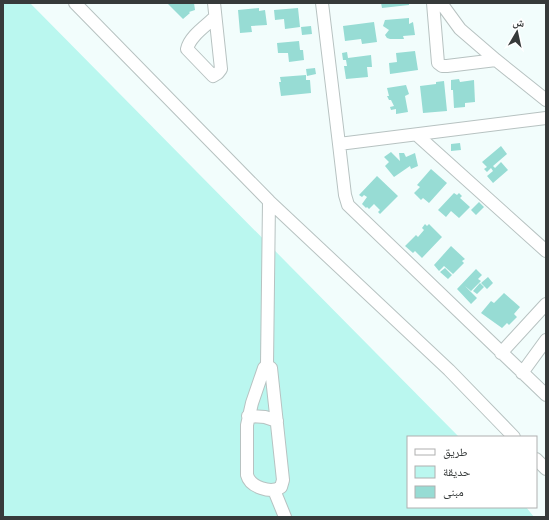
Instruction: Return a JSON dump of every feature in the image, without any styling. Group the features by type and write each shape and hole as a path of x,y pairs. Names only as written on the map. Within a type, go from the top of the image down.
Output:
{"street":[{"path":"75,3 269,201 449,370 513,436"},
{"path":"214,3 215,17"},
{"path":"322,3 345,195 348,205 546,396"},
{"path":"433,3 438,63 442,66 447,66 496,60"},
{"path":"441,3 460,29 546,100"},
{"path":"339,144 546,118"},
{"path":"418,135 546,251"},
{"path":"267,365 271,368 283,480 281,487 274,490 257,487 248,479 247,425 248,416 264,366 267,365 269,201"},
{"path":"501,353 546,304"},
{"path":"522,373 546,340"},
{"path":"248,416 265,417 277,421"},
{"path":"537,460 546,469"},
{"path":"274,490 285,517"}],"green space":[{"path":"3,3 30,3 458,436 407,436 407,508 527,508 534,517 3,517"}],"building":[{"path":"167,3 194,3 195,10 189,12 190,13 183,19"},
{"path":"381,3 409,3 409,5 382,8"},
{"path":"259,8 259,11 265,10 267,25 251,26 252,32 240,33 238,10"},
{"path":"298,8 300,27 285,29 284,19 275,20 274,10"},
{"path":"409,18 409,24 413,22 415,35 403,36 404,39 387,38 385,35 389,30 383,26 385,20"},
{"path":"374,22 377,42 362,44 361,39 345,41 343,26"},
{"path":"311,26 312,34 302,35 301,27"},
{"path":"299,41 300,50 303,50 304,60 289,62 288,53 278,53 277,43"},
{"path":"415,51 418,70 390,74 389,63 397,62 396,53"},
{"path":"347,52 348,58 371,55 372,67 367,67 368,77 346,79 344,66 347,66 346,60 343,60 342,53"},
{"path":"315,68 316,74 307,76 306,69"},
{"path":"306,75 306,80 310,80 311,93 281,96 279,82 281,82 280,77"},
{"path":"459,79 460,82 474,80 475,102 465,103 465,107 454,108 451,80"},
{"path":"444,81 447,111 423,113 420,86 436,84 436,82"},
{"path":"406,85 409,94 405,96 408,112 396,114 396,109 391,110 390,107 394,106 387,96 389,96 387,88"},
{"path":"460,143 461,150 451,151 451,144"},
{"path":"501,146 507,154 493,166 495,168 501,162 508,170 493,183 487,176 493,171 491,168 487,172 484,169 487,167 482,162"},
{"path":"391,152 400,161 399,153 404,153 406,157 415,153 418,166 411,169 410,166 394,177 385,166 389,162 384,157"},
{"path":"431,169 447,183 429,203 423,198 421,200 414,193 420,187 417,185"},
{"path":"377,176 398,196 380,214 378,212 380,210 374,204 369,209 367,207 366,208 362,204 367,197 364,195 362,197 359,195"},
{"path":"454,193 457,195 459,193 462,196 460,198 470,207 459,218 451,211 446,217 438,210"},
{"path":"479,202 484,207 476,215 471,210"},
{"path":"425,224 427,226 429,224 442,237 422,258 415,251 413,253 405,246 416,235 418,237 424,230 422,228"},
{"path":"451,246 465,259 462,261 464,263 453,274 444,266 439,271 434,265"},
{"path":"445,268 452,275 448,279 440,272"},
{"path":"476,269 482,275 478,279 481,281 471,291 465,286 477,298 471,304 457,289"},
{"path":"488,277 493,283 487,289 481,283"},
{"path":"480,283 484,287 477,294 473,291"},
{"path":"504,293 520,307 514,314 517,317 509,325 507,323 502,328 481,313 491,301 494,303"}]}
